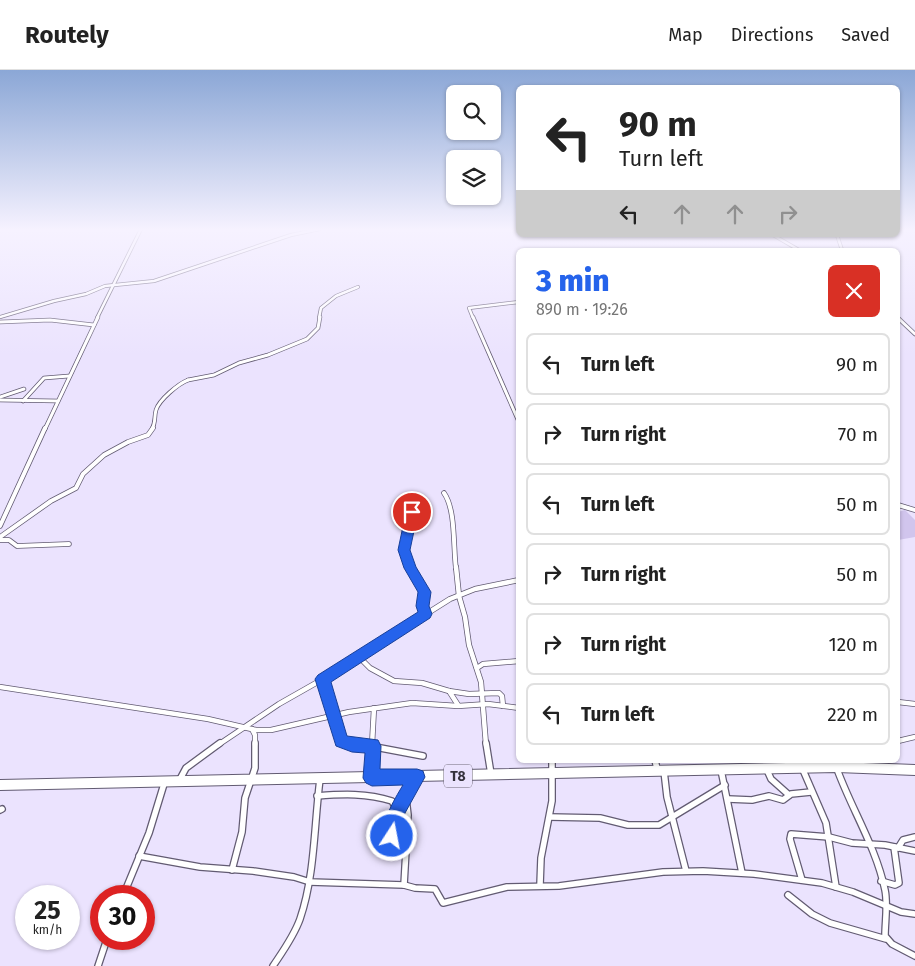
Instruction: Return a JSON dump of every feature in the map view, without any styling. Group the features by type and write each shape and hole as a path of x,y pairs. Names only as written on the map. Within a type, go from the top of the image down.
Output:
{"highway":[{"name":"T8","path":"0,785 491,776 721,769 767,770 803,769 817,764 837,767 915,770"}],"street":[{"path":"0,526 68,376 121,271"},
{"path":"0,317 54,301 86,294 100,288 154,281 184,271"},
{"path":"180,381 214,375 239,363 268,355 307,339 318,328 321,308 336,296 358,287"},
{"path":"516,302 469,308 516,415"},
{"path":"0,322 50,320 94,325"},
{"path":"900,320 915,334"},
{"path":"23,401 44,378 68,376"},
{"path":"0,539 51,502 76,488 83,474 104,455 128,442 148,435 155,424 156,409 177,385 188,380"},
{"path":"0,399 24,389"},
{"path":"0,399 58,401"},
{"path":"444,493 449,500 452,511 453,543 459,596 465,617 469,645 477,668 482,692 484,732 491,776"},
{"path":"408,497 412,516 404,550 410,568 424,592 423,606 425,614"},
{"path":"900,506 915,510"},
{"path":"0,539 9,540 17,546 69,544"},
{"path":"179,782 183,772 190,763 249,728 295,694 323,679 450,599 475,589 516,581"},
{"path":"354,658 362,660 370,668 394,681 422,684 469,694 482,692 499,693 502,696 503,706"},
{"path":"477,668 483,664 516,661"},
{"path":"323,679 341,741 352,745 373,746 423,756"},
{"path":"0,687 106,702 112,705 208,719 249,728 280,729 374,708 412,703 458,706 482,704 516,708"},
{"path":"449,691 458,706"},
{"path":"900,702 915,704"},
{"path":"372,778 374,708"},
{"path":"232,870 242,832 245,798 255,762 255,735 249,728"},
{"path":"900,741 915,737"},
{"path":"540,885 539,864 544,849 550,816 552,763"},
{"path":"656,763 673,816 686,871"},
{"path":"837,767 846,794 862,824 885,892 884,933 886,939"},
{"path":"721,769 726,785 737,858 742,873"},
{"path":"803,769 810,792 826,822 836,887"},
{"path":"767,770 771,779 789,795"},
{"path":"406,852 392,841 397,810 417,777"},
{"path":"273,966 283,953 299,924 310,882 320,779"},
{"path":"127,885 157,810 165,781"},
{"path":"550,816 600,818 628,825 650,826 665,823 673,816 726,785"},
{"path":"317,796 352,792 364,794 392,801 397,810"},
{"path":"728,799 752,800 769,796 783,800 789,795 810,792"},
{"path":"404,884 408,815 406,798"},
{"path":"802,880 790,835 829,837 915,851"},
{"path":"881,881 899,883 896,847 903,840 915,837"},
{"path":"139,856 200,867 280,875 310,882 404,884 416,888 435,888 444,903 496,889 540,885 573,885 686,871 742,873 802,880 836,887 885,904 901,912 915,914"},
{"path":"788,895 800,902 813,914 845,930 886,939 915,956"},
{"path":"98,966 103,950"}],"shaded area":[{"path":"905,510 915,520 915,537 900,540 900,511"}],"route":[{"path":"392,836 397,810 404,802 407,792 417,777 372,778 373,746 352,745 341,741 323,679 425,614 423,610 424,592 410,568 404,550 412,512"}]}
